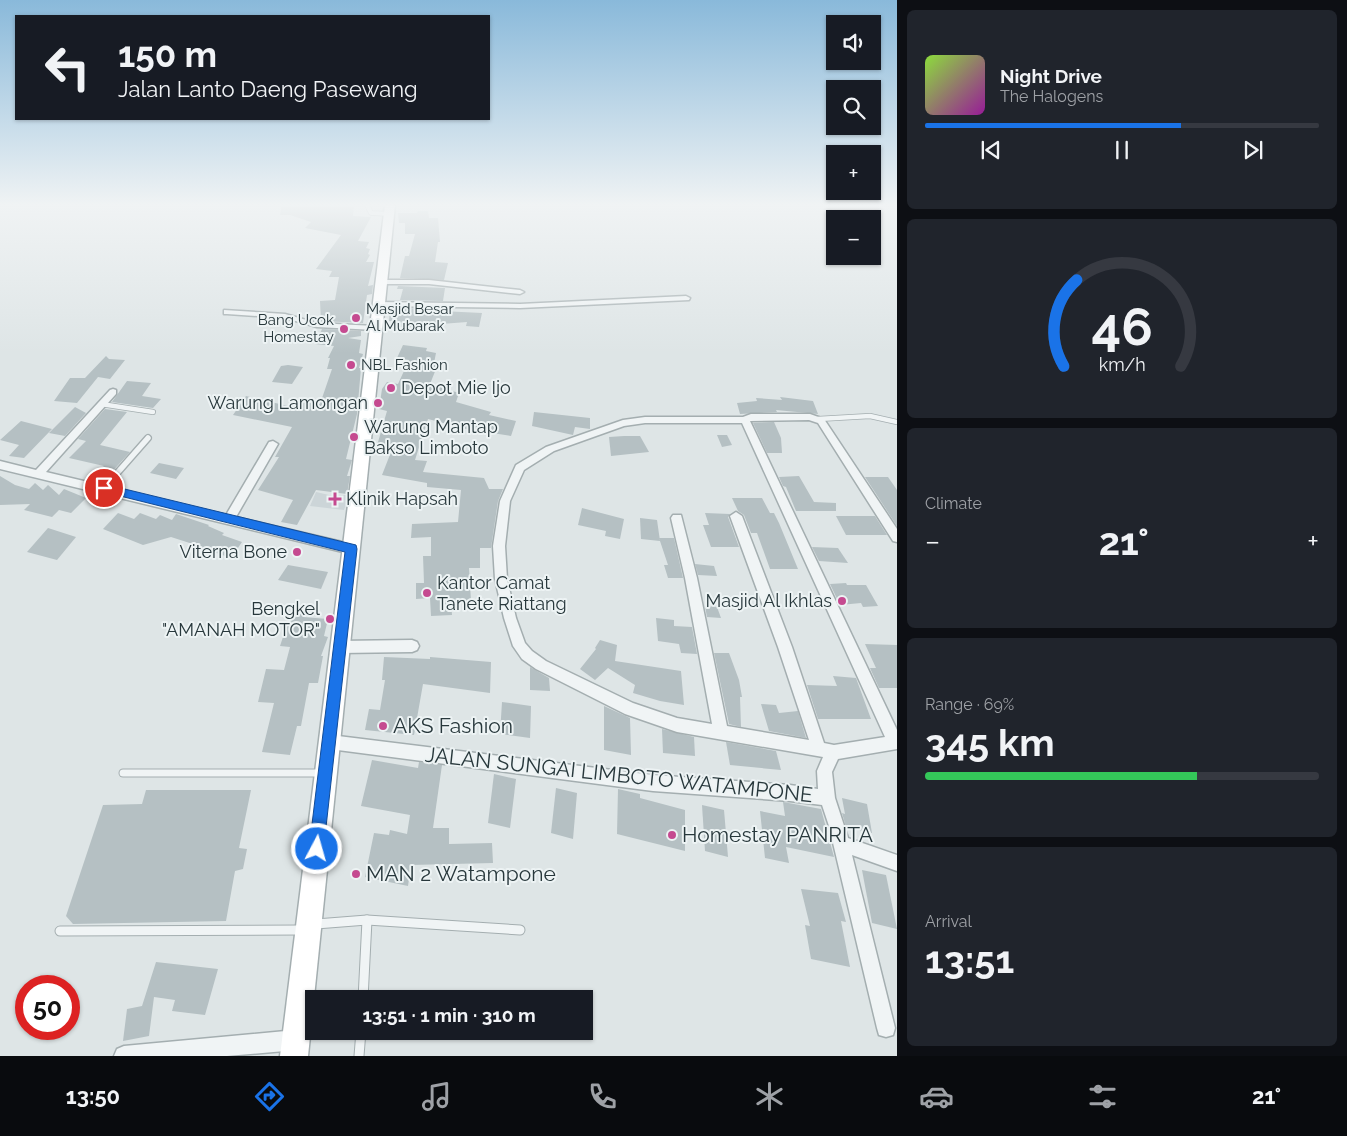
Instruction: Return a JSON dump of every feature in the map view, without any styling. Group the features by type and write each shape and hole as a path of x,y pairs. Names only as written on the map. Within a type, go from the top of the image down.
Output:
{"main road":[{"path":"295,1048 384,254"}],"street":[{"path":"381,282 463,285 520,292"},
{"path":"378,304 520,306 686,298"},
{"path":"227,312 285,316 317,326 375,328"},
{"path":"39,472 113,392"},
{"path":"745,420 896,742 827,751 676,725 630,709 541,665 527,655 520,646 510,618 501,579 500,532 506,501 516,473 520,468 550,449 623,423 645,420 745,420 756,417 810,417 818,419 830,433 897,538"},
{"path":"229,519 273,444"},
{"path":"0,464 352,549"},
{"path":"736,516 785,647 827,751"},
{"path":"677,518 721,733"},
{"path":"340,647 412,646"},
{"name":"JALAN SUNGAI LIMBOTO WATAMPONE","path":"330,742 654,783 790,793 827,798 824,771 827,751"},
{"path":"827,798 886,1028"},
{"path":"840,843 897,863"},
{"path":"124,1056 295,1048"}],"lane":[{"path":"101,404 153,412"},
{"path":"818,419 874,417 892,419 897,422"},
{"path":"104,488 148,438"},
{"path":"123,773 326,773"},
{"path":"363,990 367,920"},
{"path":"60,931 308,927 367,920 520,930"},
{"path":"359,1056 360,1040"}],"shaded area":[{"path":"316,492 329,495 349,495 344,510 310,506"}],"building":[{"path":"327,254 370,255 366,262 374,262 368,286 373,285 372,294 367,295 363,323 321,321 320,301 335,300 339,277 329,277 332,271 316,269"},
{"path":"409,254 436,254 435,262 448,263 444,280 400,278 405,256"},
{"path":"398,286 445,288 443,301 400,300 403,289 397,289"},
{"path":"390,308 442,309 441,311 482,313 479,327 466,326 467,322 393,327 394,321 389,321"},
{"path":"322,329 361,331 361,336 348,338 361,340 359,353 363,354 359,368 361,368 357,414 346,459 352,460 347,476 350,476 347,494 316,490 297,525 281,522 293,500 258,490 279,457 275,457 292,427 233,415 246,396 288,406 290,401 320,404 332,369 327,369 330,358 328,358 334,346 315,344"},
{"path":"403,345 427,348 426,351 436,353 434,363 438,364 430,384 459,393 456,402 491,412 489,415 516,421 511,436 466,429 428,419 415,460 427,461 423,472 484,478 489,489 503,489 498,501 491,548 480,548 480,568 469,568 471,601 451,602 452,615 431,616 430,598 416,599 416,583 424,583 423,556 431,556 431,537 411,538 412,524 458,522 461,490 427,487 427,483 382,475 391,452 376,449 387,411 379,409 382,389 387,382 398,384 409,360 397,358"},
{"path":"106,356 109,359 125,360 110,379 98,377 77,403 54,401 70,378 85,378"},
{"path":"281,366 303,367 292,384 272,382"},
{"path":"127,381 151,383 142,396 161,399 153,408 112,402"},
{"path":"780,397 813,401 818,414 776,410 777,412 740,414 737,403 757,401 756,398 782,400"},
{"path":"75,407 86,413 65,436 49,433"},
{"path":"105,409 127,412 100,445 130,452 110,474 99,471 104,466 69,458 86,441 78,439"},
{"path":"534,412 590,418 590,429 575,427 573,435 532,426"},
{"path":"21,421 52,429 24,458 9,456 19,445 0,440"},
{"path":"774,422 781,438 782,453 767,453 753,423"},
{"path":"717,435 727,435 732,445 722,447"},
{"path":"640,436 649,452 611,456 609,437"},
{"path":"159,463 184,468 176,479 150,473"},
{"path":"0,476 15,485 29,489 35,483 43,490 48,485 59,495 64,489 86,498 71,513 59,510 52,517 24,510 30,504 0,505"},
{"path":"799,476 814,502 836,503 836,511 796,511 786,487 783,486 779,477"},
{"path":"865,477 888,477 897,490 897,526"},
{"path":"732,498 762,498 770,513 774,513 798,569 770,569 757,533 751,533 744,515 738,511"},
{"path":"582,508 624,519 620,539 605,536 606,531 578,525"},
{"path":"118,513 134,519 140,513 156,519 160,515 172,520 176,514 209,525 224,533 222,535 242,542 231,558 208,550 206,552 196,548 199,546 171,537 143,545 103,529"},
{"path":"705,513 730,514 728,517 739,547 711,547 703,525 709,525"},
{"path":"836,516 875,516 887,535 846,535"},
{"path":"640,518 657,520 660,541 641,539"},
{"path":"48,528 76,537 57,560 27,552"},
{"path":"659,538 674,538 683,578 668,578 664,565 668,565"},
{"path":"812,547 838,548 848,563 819,561"},
{"path":"695,564 714,566 717,576 698,575"},
{"path":"288,565 328,572 321,589 278,580"},
{"path":"846,583 847,585 866,585 878,606 863,607 861,603 840,605 830,584"},
{"path":"705,606 717,607 721,618 707,617"},
{"path":"291,613 304,614 303,617 328,619 324,636 328,637 321,656 323,656 318,683 309,683 301,726 297,726 290,755 262,752 274,703 258,702 266,669 284,670 290,647 280,646"},
{"path":"656,618 674,620 674,626 692,627 697,654 681,653 679,644 658,641"},
{"path":"600,640 617,645 615,661 681,671 684,705 660,701 633,693 635,685 608,668 595,680 580,669 596,649"},
{"path":"865,644 897,645 897,688 879,688 870,668 876,668"},
{"path":"714,653 729,653 739,680 742,697 740,697 741,727 729,724"},
{"path":"384,657 430,659 430,657 491,662 490,693 423,684 414,735 365,730 369,709 380,710 385,680 382,680"},
{"path":"530,667 549,678 550,691 530,690"},
{"path":"833,676 856,678 871,719 818,719 807,685 837,686"},
{"path":"502,702 531,706 530,738 500,734"},
{"path":"761,704 776,705 779,713 798,711 806,738 769,731"},
{"path":"604,706 630,718 631,755 604,750"},
{"path":"662,729 694,737 695,756 663,753"},
{"path":"726,742 776,751 781,770 730,765"},
{"path":"372,760 418,768 419,762 442,765 433,828 449,828 449,844 492,843 493,863 411,865 408,886 365,877 374,833 389,835 390,830 407,834 410,815 361,806"},
{"path":"494,774 516,779 510,828 488,823"},
{"path":"556,788 577,793 573,839 551,833"},
{"path":"618,789 640,794 640,798 685,810 685,851 617,834"},
{"path":"146,790 251,790 239,848 247,849 243,869 235,871 226,921 73,924 66,916 103,805 142,804"},
{"path":"842,798 867,804 872,833 846,827 842,813 845,814"},
{"path":"783,802 821,809 834,857 786,847 789,863 765,858 760,811 785,816"},
{"path":"702,805 724,810 728,857 705,851"},
{"path":"862,870 886,875 897,929 872,923"},
{"path":"801,889 838,893 846,922 841,921 850,967 811,959 805,925 810,926"},
{"path":"156,962 218,969 205,1015 172,1011 175,1000 154,997 149,1036 123,1041 127,1009 142,1006"}],"place":[{"name":"Masjid Besar Al Mubarak","path":"356,318"},
{"name":"Bang Ucok Homestay","path":"344,329"},
{"name":"NBL Fashion","path":"351,365"},
{"name":"Depot Mie Ijo","path":"391,388"},
{"name":"Warung Lamongan","path":"378,403"},
{"name":"Warung Mantap Bakso Limboto","path":"354,437"},
{"name":"Klinik Hapsah","path":"335,499"},
{"name":"Viterna Bone","path":"297,552"},
{"name":"Kantor Camat Tanete Riattang","path":"427,593"},
{"name":"Masjid Al Ikhlas","path":"842,601"},
{"name":"Bengkel \"AMANAH MOTOR\"","path":"330,619"},
{"name":"AKS Fashion","path":"383,726"},
{"name":"Homestay PANRITA","path":"672,835"},
{"name":"MAN 2 Watampone","path":"356,874"}],"route":[{"path":"104,488 352,549 317,849"}]}
